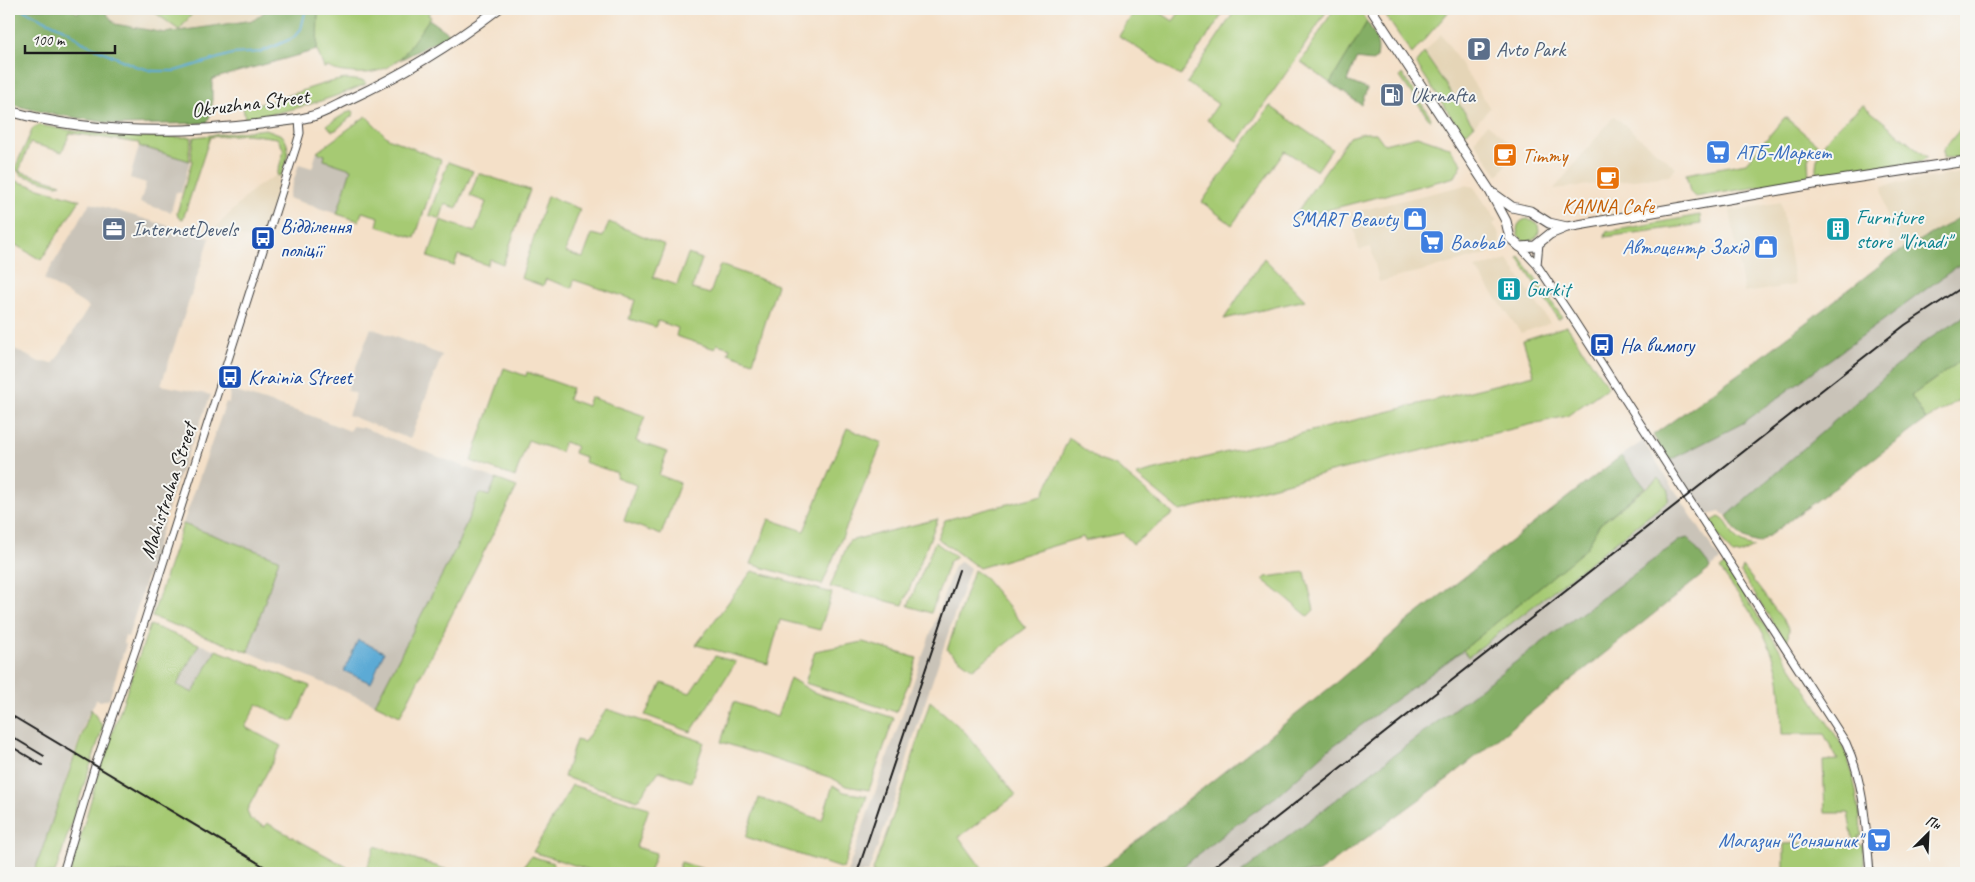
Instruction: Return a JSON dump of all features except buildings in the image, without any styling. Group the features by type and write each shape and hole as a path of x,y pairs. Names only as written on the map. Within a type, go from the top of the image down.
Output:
{"main road":[{"name":"Okruzhna Street","path":"9,112 72,124 143,130 227,127 310,117 378,86 418,65 461,38 498,9"},
{"path":"1371,9 1490,191 1503,214 1510,238 1520,247 1530,248 1568,227 1814,184 1966,161"},
{"path":"1490,191 1512,207 1535,213 1542,220 1545,229 1541,241"},
{"path":"1507,228 1512,217 1525,211"},
{"path":"1542,220 1568,227"}],"street":[{"name":"Mahistralna Street","path":"63,873 95,766 137,645 296,147 300,133 299,119"},
{"path":"1537,265 1541,241"},
{"path":"1520,247 1537,265 1846,743 1856,764 1861,788 1870,873"}],"shaded area":[{"path":"103,9 268,9 254,20 165,33 115,24"},
{"path":"1441,34 1490,108 1474,126 1424,53"},
{"path":"366,116 388,138 347,182 337,214 288,198 299,164 312,168 317,152"},
{"path":"1614,116 1676,168 1669,176 1554,189"},
{"path":"1487,124 1519,150 1498,175 1474,141"},
{"path":"139,146 190,161 181,193 176,192 171,212 140,203 146,183 130,178"},
{"path":"1966,172 1966,214 1892,256 1882,186"},
{"path":"277,175 281,176 261,239 256,241 215,228 256,187"},
{"path":"1466,185 1474,187 1497,221 1493,224 1500,234 1500,243 1495,250 1487,254 1379,282 1371,247 1359,250 1350,213"},
{"path":"1781,202 1795,285 1744,293 1730,211"},
{"path":"90,203 210,238 161,385 211,395 178,478 128,637 125,636 124,639 123,643 126,644 109,699 100,701 97,699 87,716 34,873 9,873 9,346 39,362 54,363 89,307 44,279"},
{"path":"1508,260 1550,323 1521,333 1475,268"},
{"path":"1966,260 1966,315 1923,344 1727,516 1720,512 1703,516 1668,461 1743,423"},
{"path":"371,328 442,355 410,439 348,415 356,394 347,390"},
{"path":"230,390 309,415 350,431 352,426 364,428 496,479 489,497 479,493 456,548 375,704 248,652 279,559 183,524 226,402 229,403"},
{"path":"1643,441 1720,560 1711,568 1688,538 1680,540 1494,678 1241,873 1175,873 1234,826 1277,796 1329,749 1463,650 1468,657 1668,501 1658,478 1645,487 1621,456"},
{"path":"961,561 970,568 911,745 899,788 868,873 847,873 954,566"},
{"path":"199,644 216,650 193,693 177,685"}],"green space":[{"path":"9,9 70,9 78,13 81,9 103,9 115,24 165,33 254,20 268,9 318,9 317,50 212,79 212,110 207,123 122,125 52,114 9,104"},
{"path":"150,9 196,9 179,30"},
{"path":"318,9 432,9 428,15 431,17 400,58 381,70 369,73 354,73 338,71 328,67 324,68 317,50"},
{"path":"1136,9 1155,9 1173,21 1182,9 1226,9 1180,76 1119,36"},
{"path":"1236,9 1328,9 1296,59 1238,142 1207,120 1218,104 1187,83"},
{"path":"1334,9 1359,9 1367,22 1330,83 1301,62"},
{"path":"1381,9 1451,9 1412,54"},
{"path":"429,19 450,34 400,60"},
{"path":"1367,22 1376,39 1378,48 1377,58 1372,61 1356,59 1347,81 1367,89 1361,105 1330,83"},
{"path":"1424,53 1474,126 1467,133 1461,132 1416,63"},
{"path":"1402,74 1431,118 1430,121 1400,77"},
{"path":"346,79 364,81 366,84 307,105 245,119 243,107 269,102 333,81"},
{"path":"1863,105 1927,157 1921,162 1817,178 1816,167 1822,146 1836,128"},
{"path":"1270,106 1332,149 1317,171 1285,151 1232,225 1202,202"},
{"path":"351,110 354,112 353,115 336,130 332,131 327,125"},
{"path":"366,116 388,138 441,160 415,238 377,226 379,217 362,212 359,221 337,214 351,169 324,160 325,155 317,152"},
{"path":"1785,117 1817,144 1808,159 1809,179 1695,197 1690,192 1686,174 1746,163"},
{"path":"1966,122 1966,157 1943,158 1943,150"},
{"path":"39,125 115,135 192,137 189,151 190,161 139,146 139,143 70,133 62,152 30,143 19,171 61,184 56,185 21,175 15,168 33,128"},
{"path":"266,129 282,135 287,145 288,155 281,176 277,175 284,150 277,138 247,134 210,137 183,219 178,217 177,213 192,161 191,151 194,137"},
{"path":"1363,133 1376,133 1384,144 1417,136 1449,147 1462,164 1455,177 1292,219 1349,137"},
{"path":"448,162 473,171 457,208 445,204 440,219 429,215"},
{"path":"478,173 530,190 503,264 490,259 487,265 458,255 454,266 428,257 441,220 475,232 486,202 470,196"},
{"path":"9,179 80,200 41,260 9,241"},
{"path":"547,196 580,209 565,252 583,258 592,234 603,237 609,222 665,245 653,277 677,285 688,254 702,259 692,289 710,294 720,265 777,285 753,362 728,353 730,348 717,344 715,349 676,336 678,328 658,321 655,327 629,319 635,300 574,280 572,288 546,279 543,286 521,278"},
{"path":"1966,214 1966,260 1743,423 1668,461 1653,435 1755,362 1892,256"},
{"path":"1700,215 1701,224 1605,237 1606,232"},
{"path":"1528,219 1536,222 1539,230 1536,238 1528,241 1520,238 1517,230 1520,222"},
{"path":"1520,257 1562,317 1558,319 1518,258"},
{"path":"1264,258 1305,300 1224,319"},
{"path":"1966,315 1966,357 1911,396 1926,420 1759,543 1739,534 1727,516 1923,343"},
{"path":"1567,326 1608,387 1567,416 1301,479 1180,511 1136,475 1534,375 1523,340"},
{"path":"1966,357 1966,396 1926,420 1911,396"},
{"path":"504,368 526,376 527,372 572,388 568,399 587,406 590,397 645,416 636,441 667,452 659,475 680,483 661,535 624,521 636,485 616,477 617,473 584,462 585,457 574,453 576,446 564,442 561,452 528,440 515,477 471,461"},
{"path":"847,428 882,443 822,585 751,564 769,519 804,531"},
{"path":"1069,438 1099,460 1116,466 1173,514 1133,544 1123,533 1085,541 1083,537 979,568 937,538 945,520 1043,495"},
{"path":"1621,456 1645,487 1599,525 1587,548 1463,650 1329,749 1277,796 1234,826 1175,873 1096,873 1332,686 1409,620"},
{"path":"1658,478 1669,490 1668,501 1468,657 1463,650 1586,548 1599,525"},
{"path":"496,479 517,487 400,716 375,704 456,548 479,493 489,496"},
{"path":"1719,517 1727,524 1734,537 1754,547 1740,554 1733,555 1709,523"},
{"path":"938,519 903,605 830,587 849,541"},
{"path":"183,524 279,559 248,652 152,617"},
{"path":"1688,538 1711,568 1449,778 1318,873 1241,873 1494,678 1680,540"},
{"path":"935,542 956,557 949,562 931,613 908,606"},
{"path":"1725,565 1842,745 1847,756 1856,790 1862,836 1858,836 1859,845 1863,845 1865,873 1784,873 1784,844 1853,841 1848,813 1825,813 1823,761 1838,760 1824,734 1782,734 1779,682 1772,652 1752,615 1720,569"},
{"path":"1743,567 1789,628 1788,639 1785,641 1741,573"},
{"path":"974,570 983,576 1026,628 973,669 947,650"},
{"path":"752,571 832,593 820,630 780,620 768,664 696,645"},
{"path":"1305,572 1314,610 1308,616 1263,580 1266,577"},
{"path":"150,625 199,644 177,685 193,693 216,650 310,686 293,722 257,704 245,727 281,746 247,810 250,819 265,827 267,823 358,873 70,873 101,765"},
{"path":"863,642 917,658 896,712 805,683 815,651"},
{"path":"715,656 736,662 691,732 645,715 662,683 690,693"},
{"path":"790,678 813,692 894,718 869,790 846,786 832,778 721,742 734,702 777,717"},
{"path":"930,701 965,732 1016,795 959,837 983,870 979,873 872,873 903,789"},
{"path":"91,709 103,727 55,873 34,873"},
{"path":"607,709 704,742 691,782 659,771 638,800 564,777 576,740 584,742"},
{"path":"572,785 649,808 636,847 656,853 649,873 599,873 533,852"},
{"path":"833,785 844,792 867,796 843,869 746,837 759,798 822,820"},
{"path":"375,846 457,873 365,873"},
{"path":"531,856 554,863 553,873 519,873"},
{"path":"681,862 716,873 677,873"}],"water":[{"path":"358,640 384,652 371,683 344,671"}],"waterway":[{"path":"21,9 68,31 82,42 135,66 153,71 175,71 232,54 261,52 293,38 301,29 306,9"}],"railway":[{"path":"1206,873 1905,325 1966,285"},
{"path":"857,873 959,570"},
{"path":"9,714 275,873"},
{"path":"9,735 44,756"},
{"path":"9,745 42,765"}],"place":[{"name":"Avto Park","path":"1479,49"},
{"name":"Ukrnafta","path":"1392,95"},
{"name":"АТБ-Маркет","path":"1718,152"},
{"name":"Timmy","path":"1505,155"},
{"name":"KANNA Cafe","path":"1608,178"},
{"name":"SMART Beauty","path":"1415,219"},
{"name":"InternetDevels","path":"114,229"},
{"name":"Furniture store \"Vinadi\"","path":"1838,229"},
{"name":"Відділення поліції","path":"263,238"},
{"name":"Baobab","path":"1432,242"},
{"name":"Автоцентр Захід","path":"1766,247"},
{"name":"Gurkit","path":"1509,289"},
{"name":"На вимогу","path":"1602,345"},
{"name":"Krainia Street","path":"230,377"},
{"name":"Магазин \"Соняшник\"","path":"1879,840"}]}
